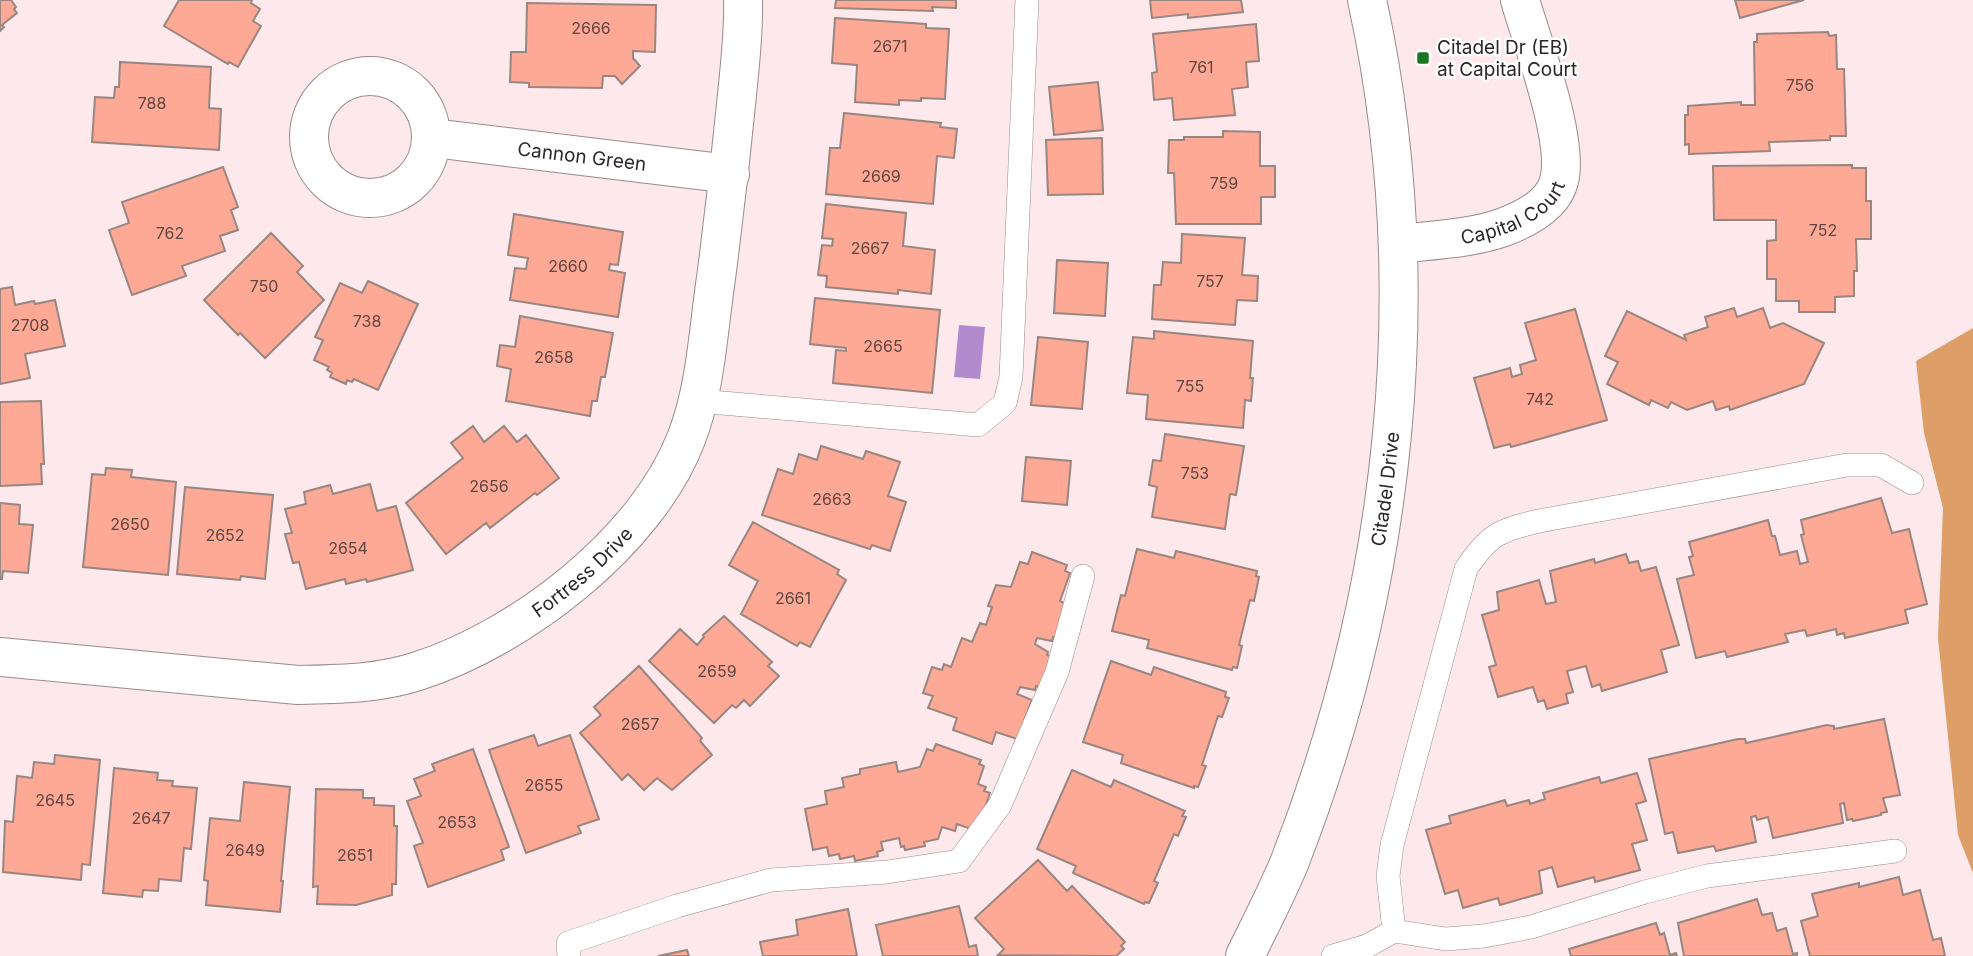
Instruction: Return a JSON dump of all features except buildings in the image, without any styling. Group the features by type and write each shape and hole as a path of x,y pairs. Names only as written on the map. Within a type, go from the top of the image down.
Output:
{"street":[{"name":"Fortress Drive","path":"0,657 298,685 367,682 417,672 453,658 516,625 555,600 640,515 685,441 699,401 730,174 743,0"},
{"name":"Citadel Drive","path":"1245,956 1289,863 1324,765 1364,617 1392,455 1397,363 1398,244 1385,104 1367,0"},
{"name":"Capital Court","path":"1398,244 1472,235 1502,228 1535,212 1550,199 1559,181 1559,134 1520,0"},
{"name":"Cannon Green","path":"433,138 730,174"}],"lane":[{"path":"699,401 978,425 1005,403 1010,377 1027,0"},
{"path":"1394,931 1388,876 1392,845 1466,569 1481,547 1506,529 1539,521 1847,465 1881,465 1912,483"},
{"path":"569,956 568,943 677,906 771,880 887,872 959,860 1000,805 1057,672 1083,576"},
{"path":"1333,956 1367,946 1394,931 1446,939 1484,936 1531,927 1644,892 1707,876 1895,851"}],"shaded area":[{"path":"959,325 985,327 980,379 954,377"},
{"path":"1973,328 1973,873 1958,835 1938,638 1943,508 1924,433 1916,361"}],"place":[{"name":"Citadel Dr (EB) at Capital Court","path":"1423,58"}]}
